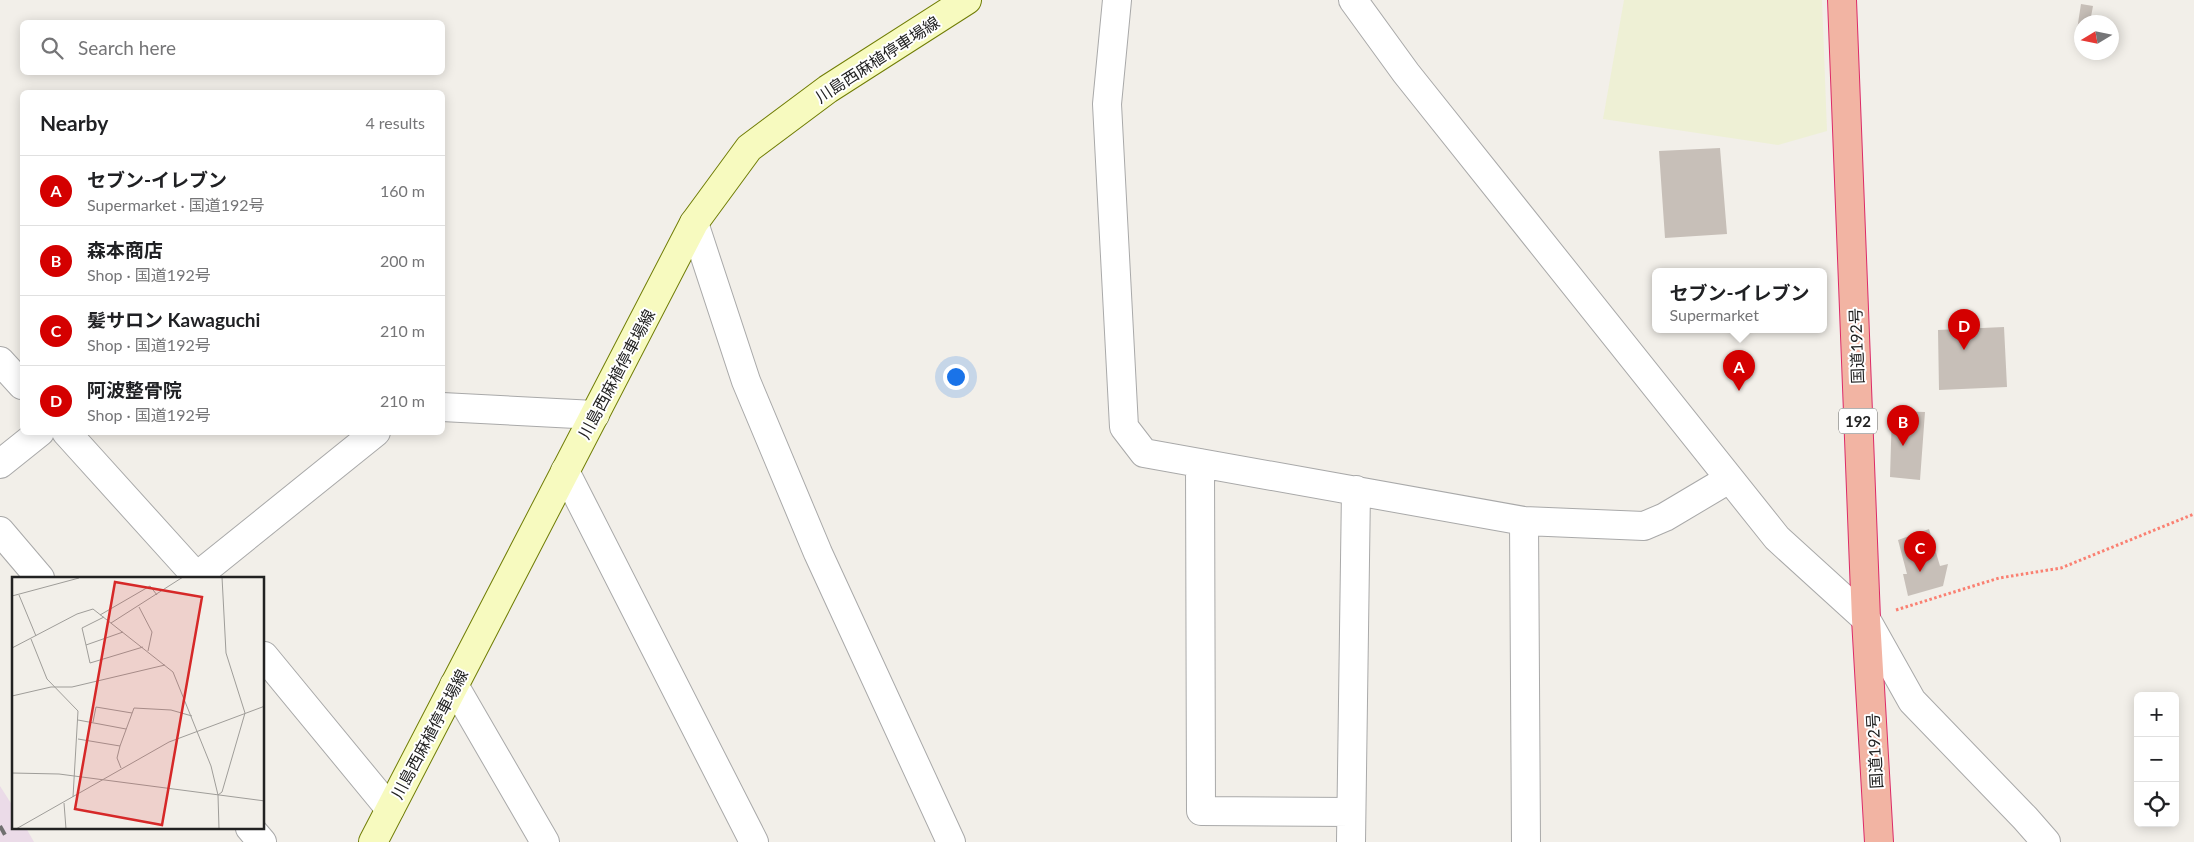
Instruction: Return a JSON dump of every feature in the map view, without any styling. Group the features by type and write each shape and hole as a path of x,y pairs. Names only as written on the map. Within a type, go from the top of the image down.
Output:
{"highway":[{"name":"国道192号","path":"1842,0 1866,619 1879,842"}],"main road":[{"name":"川島西麻植停車場線","path":"373,842 694,223 749,148 828,90 967,0"}],"street":[{"path":"1117,0 1107,104 1124,427 1144,453 1524,521 1644,526 1664,518 1729,479"},
{"path":"1353,0 1406,73 1777,538 1866,619 1912,701 2046,842"},
{"path":"694,223 746,381 818,553 951,842"},
{"path":"0,361 20,384"},
{"path":"445,407 595,415"},
{"path":"0,464 36,435"},
{"path":"69,435 196,577"},
{"path":"198,577 372,435"},
{"path":"1200,463 1201,811 1351,812"},
{"path":"565,471 754,842"},
{"path":"1351,842 1356,490"},
{"path":"1524,521 1526,842"},
{"path":"0,531 39,577"},
{"path":"265,657 390,809"},
{"path":"454,686 545,842"},
{"path":"252,830 262,842"}],"path":[{"path":"1866,619 1999,578 2061,568 2194,514"}],"shaded area":[{"path":"0,786 12,805 12,830 27,830 34,842 0,842"}],"green space":[{"path":"1624,0 1822,0 1827,131 1778,145 1603,119"}],"building":[{"path":"2081,4 2093,6 2091,15 2079,15"},
{"path":"1720,148 1727,234 1665,238 1659,151"},
{"path":"2004,327 2007,387 1939,390 1938,330"},
{"path":"1892,411 1925,412 1920,480 1890,477"},
{"path":"1929,529 1940,566 1948,564 1943,586 1908,596 1903,574 1907,574 1898,540"}],"railway":[{"path":"0,826 9,842"}],"place":[{"name":"阿波整骨院","path":"1964,350"},
{"name":"セブン-イレブン","path":"1739,391"},
{"name":"森本商店","path":"1903,446"},
{"name":"髪サロン Kawaguchi","path":"1920,572"}]}
